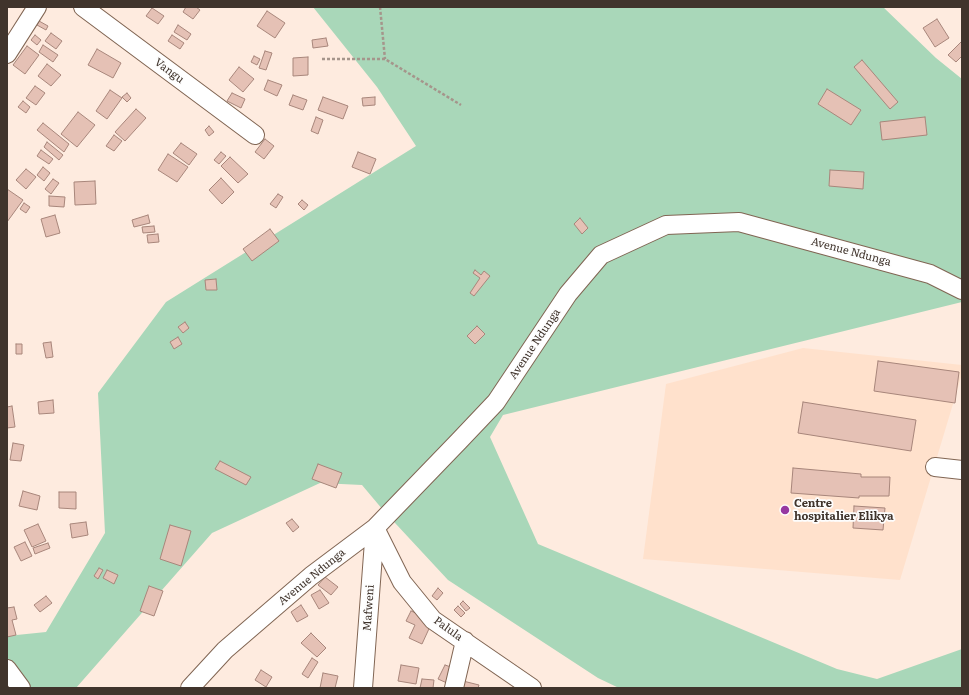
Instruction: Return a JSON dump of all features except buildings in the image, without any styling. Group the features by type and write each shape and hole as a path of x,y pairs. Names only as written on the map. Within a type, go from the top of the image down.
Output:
{"street":[{"path":"7,54 37,7"},
{"name":"Vangu","path":"83,7 255,135"},
{"name":"Avenue Ndunga","path":"190,688 225,650 310,576 375,528 496,402 568,294 601,254 666,225 739,222 930,274 962,290"},
{"path":"935,467 962,470"},
{"name":"Palula","path":"375,528 402,582 433,620 532,688"},
{"name":"Mafweni","path":"363,688 375,528"},
{"path":"454,688 465,641"},
{"path":"7,669 21,688"}],"path":[{"path":"380,7 385,59"},
{"path":"322,59 385,59 461,106"}],"shaded area":[{"name":"Centre hospitalier Elikya","path":"803,348 962,365 962,374 900,580 643,559 666,384"}],"green space":[{"path":"313,7 883,7 936,58 962,79 962,302 503,415 490,437 538,544 837,669 877,679 962,649 962,688 619,688 598,678 448,580 383,510 362,485 320,483 212,533 76,688 7,688 7,636 46,632 105,533 98,393 166,302 416,146 377,87"}],"place":[{"name":"Centre hospitalier Elikya","path":"785,510"}]}
